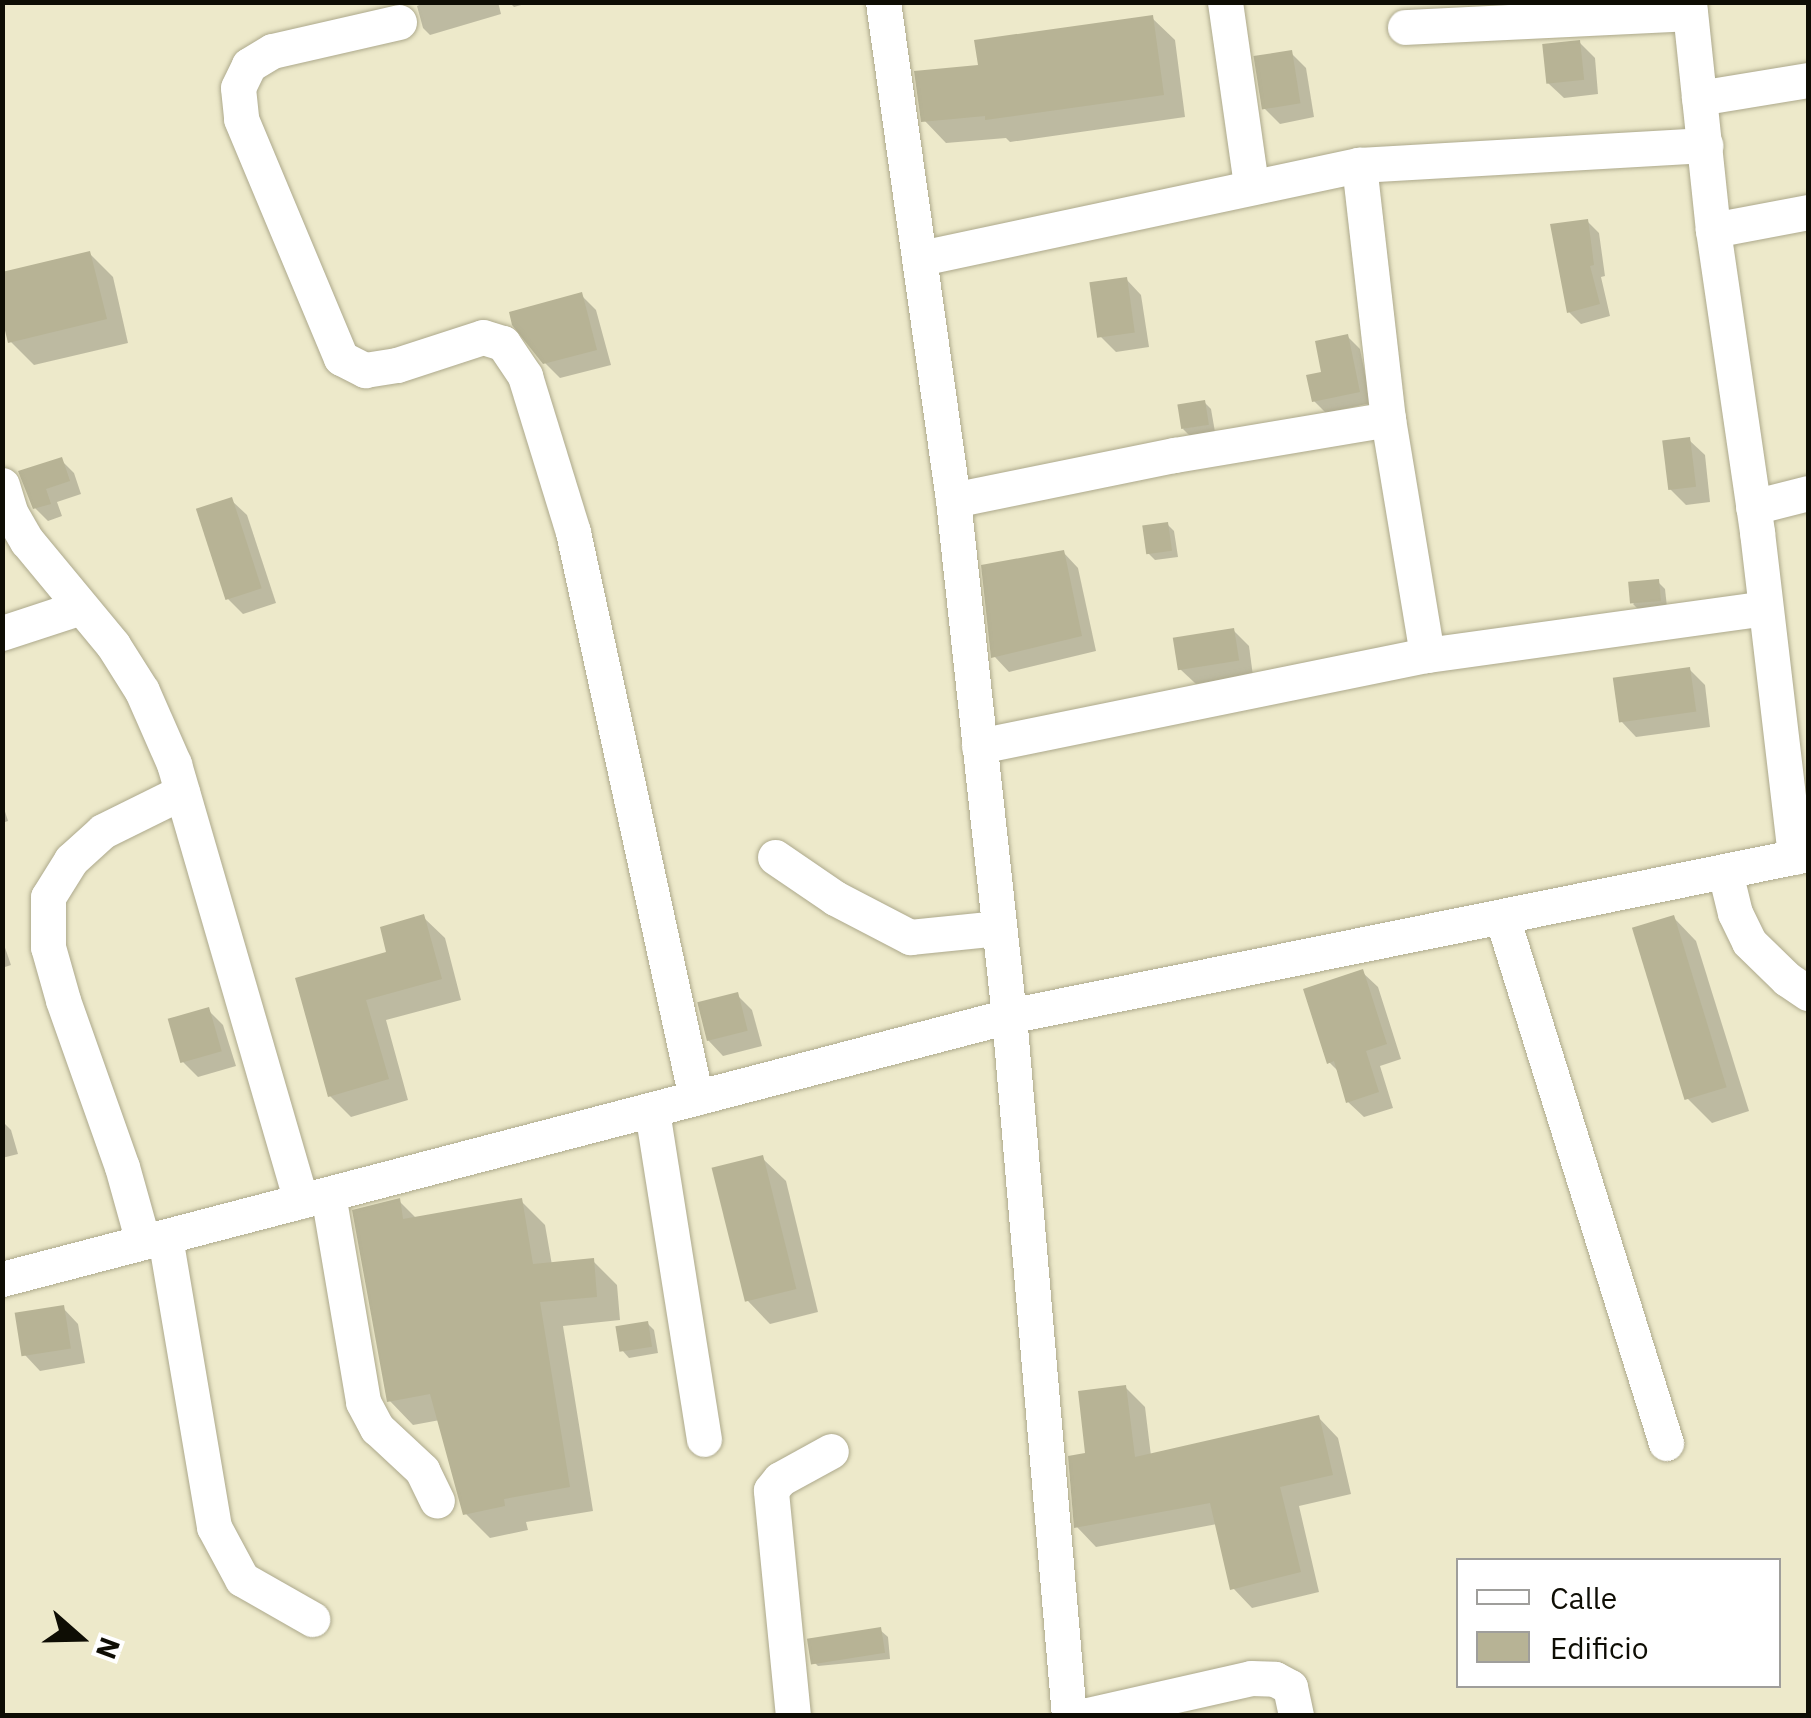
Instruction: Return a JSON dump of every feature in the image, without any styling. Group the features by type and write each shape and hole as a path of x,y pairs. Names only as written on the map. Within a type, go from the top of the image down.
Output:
{"street":[{"path":"883,2 954,500 1009,1016 1069,1716"},
{"path":"1225,2 1251,185"},
{"path":"2,1280 1009,1016 1802,855 1713,230 1690,8 1405,27"},
{"path":"399,22 272,51 249,65 238,88 241,118 341,358 365,370 397,365 484,337 503,343 525,376 573,532 696,1098"},
{"path":"1698,98 1808,80"},
{"path":"921,258 1358,165 1704,145"},
{"path":"1358,165 1388,419 1427,656"},
{"path":"1713,230 1808,212"},
{"path":"954,500 1174,454 1388,419"},
{"path":"2,485 10,512 27,540 113,645 142,691 182,792 315,1197 363,1402 376,1428 422,1470 437,1501"},
{"path":"1753,508 1808,494"},
{"path":"2,633 81,608"},
{"path":"978,746 1427,656 1765,608"},
{"path":"182,792 103,831 71,860 48,897 48,947 122,1166 154,1240 214,1527 242,1579 312,1619"},
{"path":"775,857 835,898 910,936 999,928"},
{"path":"1725,872 1735,913 1748,942 1787,980 1808,992"},
{"path":"1502,916 1666,1443"},
{"path":"652,1111 704,1439"},
{"path":"794,1716 771,1490 780,1479 831,1450"},
{"path":"1083,1716 1252,1678 1275,1679 1290,1687 1296,1716"}],"building":[{"path":"1153,15 1164,95 985,120 985,116 921,122 914,71 978,65 974,40"},
{"path":"1580,40 1584,80 1546,84 1542,44"},
{"path":"1292,50 1300,103 1262,109 1253,56"},
{"path":"1588,219 1594,265 1590,266 1600,304 1567,313 1550,224"},
{"path":"90,251 107,319 8,343 2,318 2,272"},
{"path":"1127,277 1135,332 1097,338 1089,282"},
{"path":"582,292 597,350 543,364 512,325 509,312"},
{"path":"1348,334 1360,392 1312,402 1306,375 1321,372 1315,341"},
{"path":"1205,400 1209,425 1181,429 1177,404"},
{"path":"1690,437 1696,487 1668,490 1662,440"},
{"path":"62,457 70,481 46,489 51,504 33,509 18,471"},
{"path":"232,497 262,588 226,600 196,509"},
{"path":"1168,522 1172,551 1146,554 1142,526"},
{"path":"1064,550 1082,636 991,658 981,565"},
{"path":"1659,579 1661,601 1630,604 1628,582"},
{"path":"1234,628 1239,661 1178,670 1173,638"},
{"path":"1690,667 1696,712 1619,722 1613,678"},
{"path":"424,914 442,979 366,1000 389,1079 328,1097 295,978 386,952 380,927"},
{"path":"1674,915 1727,1087 1685,1100 1632,928"},
{"path":"1363,969 1387,1044 1366,1051 1379,1092 1346,1103 1334,1061 1327,1064 1303,989"},
{"path":"738,992 748,1031 707,1041 697,1002"},
{"path":"209,1007 222,1051 180,1063 168,1019"},
{"path":"763,1155 796,1289 745,1302 712,1168"},
{"path":"400,1198 403,1219 522,1198 533,1264 594,1258 597,1297 540,1302 570,1487 504,1499 505,1506 463,1515 430,1394 387,1402 352,1210"},
{"path":"64,1305 71,1348 21,1356 15,1313"},
{"path":"648,1321 652,1347 619,1352 615,1326"},
{"path":"1126,1385 1135,1457 1319,1415 1333,1475 1280,1487 1301,1572 1230,1590 1210,1503 1074,1528 1068,1456 1085,1453 1078,1391"},
{"path":"881,1627 885,1653 811,1664 807,1639"}]}
